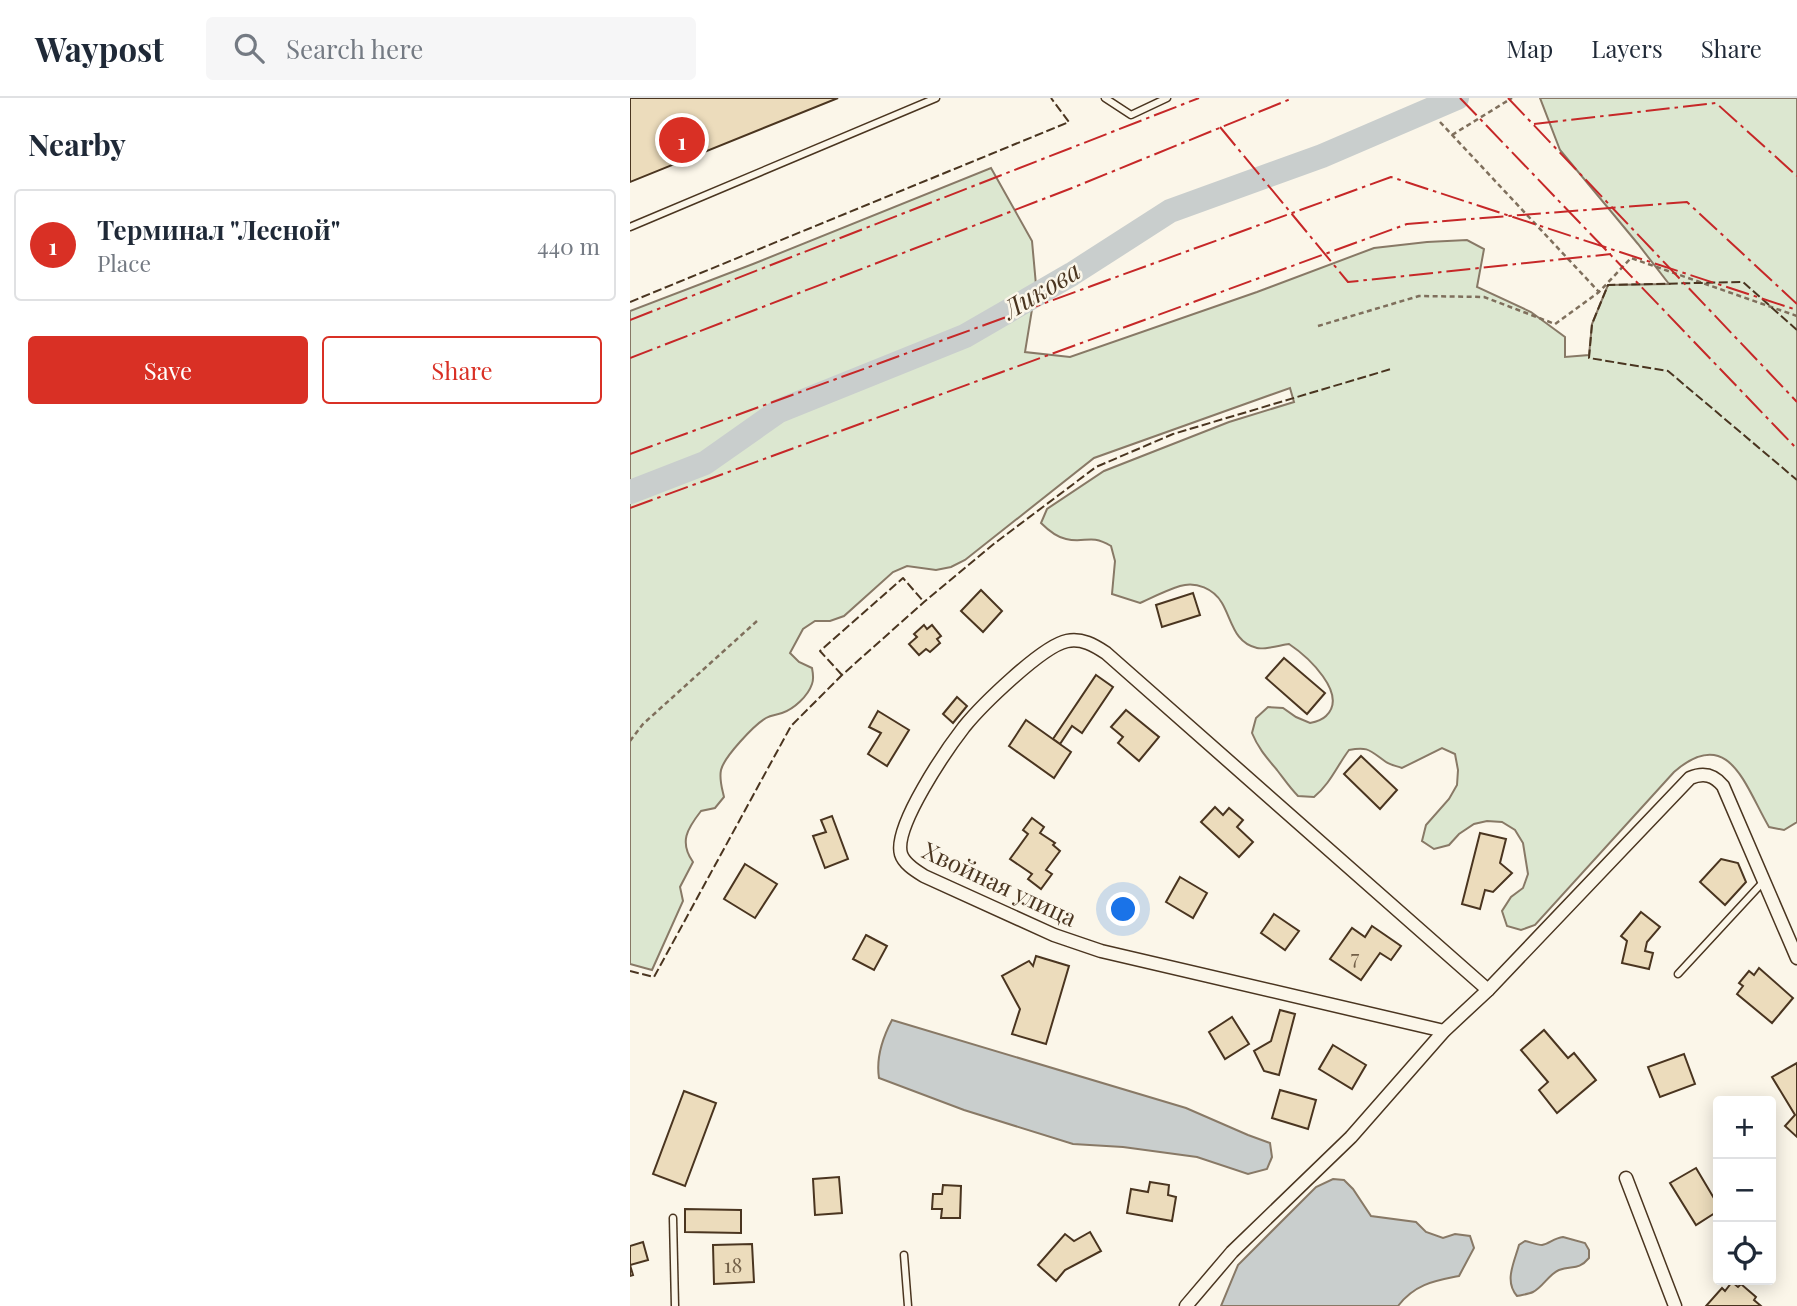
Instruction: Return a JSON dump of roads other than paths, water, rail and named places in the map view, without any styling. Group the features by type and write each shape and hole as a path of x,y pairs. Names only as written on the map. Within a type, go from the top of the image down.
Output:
{"street":[{"name":"Хвойная улица","path":"1444,1031 1101,951 1054,935 924,876 904,860 901,854 903,830 937,766 965,725 1007,683 1045,651 1065,641 1079,640 1106,653 1488,990"},
{"path":"1186,1306 1232,1252 1351,1137 1444,1031 1488,990 1690,778 1699,774 1709,775 1723,786 1797,958"},
{"path":"1626,1178 1675,1306"}],"lane":[{"path":"630,227 936,98"},
{"path":"1105,98 1131,115 1167,98"},
{"path":"1678,974 1764,881"},
{"path":"673,1219 675,1306"},
{"path":"904,1255 908,1306"}],"waterway":[{"name":"Ликова","path":"630,492 705,463 779,411 965,336 1072,274 1170,211 1322,156 1457,98"}],"place":[{"name":"Терминал \"Лесной\"","path":"682,140"}]}
